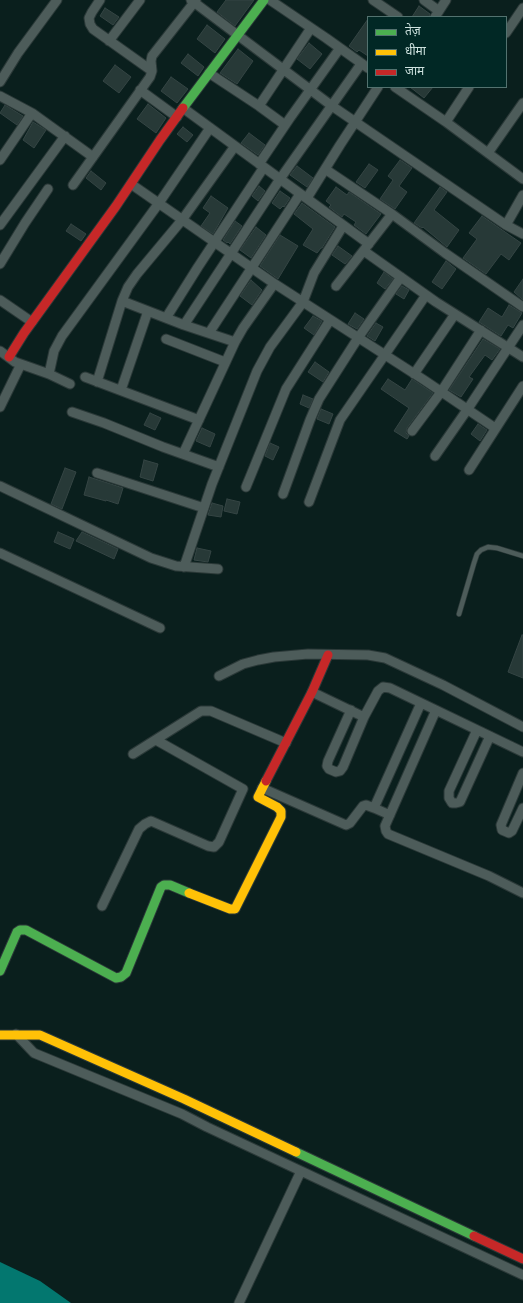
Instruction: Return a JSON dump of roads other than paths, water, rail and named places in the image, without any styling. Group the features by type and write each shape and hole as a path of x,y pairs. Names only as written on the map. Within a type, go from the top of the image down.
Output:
{"street":[{"path":"0,82 18,53 57,0"},
{"path":"100,0 89,18 93,29 152,71"},
{"path":"109,41 140,0"},
{"path":"8,358 177,117 264,0"},
{"path":"184,325 280,179 332,106 364,66 270,0"},
{"path":"373,0 397,16"},
{"path":"424,0 437,14 446,0"},
{"path":"73,185 150,77 152,71 152,56 193,1 332,106 506,225 523,234"},
{"path":"507,32 523,8"},
{"path":"259,106 311,28"},
{"path":"166,318 214,243 285,126 340,48"},
{"path":"209,73 259,106 285,126"},
{"path":"209,333 251,268 324,169 377,88"},
{"path":"396,88 446,122 523,179"},
{"path":"446,122 468,88"},
{"path":"140,90 177,117"},
{"path":"0,96 32,113 93,157"},
{"path":"488,153 523,102"},
{"path":"184,108 343,226 366,248 426,296 523,357"},
{"path":"0,160 32,113"},
{"path":"49,374 54,351 62,336 159,203 210,128"},
{"path":"0,225 65,136"},
{"path":"97,382 122,301 132,281 182,220 235,146"},
{"path":"324,169 392,214 523,307"},
{"path":"131,184 274,284 495,428"},
{"path":"0,264 48,189"},
{"path":"506,225 523,195"},
{"path":"336,286 392,214"},
{"path":"184,567 219,467 262,360 303,302 314,273 343,226"},
{"path":"283,494 319,398 358,338 401,277"},
{"path":"183,454 235,342 274,284"},
{"path":"309,502 340,420 426,296"},
{"path":"0,300 32,322"},
{"path":"122,301 184,325 235,342"},
{"path":"121,390 148,311"},
{"path":"414,374 455,314"},
{"path":"246,487 286,389 330,320"},
{"path":"435,456 523,325"},
{"path":"412,432 441,392 481,330"},
{"path":"166,340 225,362"},
{"path":"0,351 8,358 70,384"},
{"path":"0,407 21,364"},
{"path":"84,377 198,420"},
{"path":"469,470 495,428 520,398 523,386"},
{"path":"72,412 219,467"},
{"path":"97,473 204,508"},
{"path":"0,486 151,558 184,567 218,570"},
{"path":"0,553 160,628"},
{"path":"219,676 243,664 258,660 308,654 385,658 443,685 523,726"},
{"path":"258,798 312,692 328,655"},
{"path":"351,710 328,761 327,766 329,769 336,772 340,771 343,767 364,716 378,691 383,687 390,688 523,752"},
{"path":"312,692 364,716"},
{"path":"374,808 421,703"},
{"path":"436,710 385,826 386,831 388,834 489,876 523,893"},
{"path":"133,754 201,711 211,711 286,743"},
{"path":"477,730 449,791 449,798 452,803 460,802 490,736"},
{"path":"0,971 17,932 20,930 26,930 116,978 122,977 126,973 161,887 164,885 170,885 230,909 235,909 281,817 281,811 278,807 258,798 156,740"},
{"path":"523,773 501,824 502,830 509,833 512,831 523,808"},
{"path":"262,788 346,825 350,823 363,806 366,805 390,815"},
{"path":"102,906 139,829 145,824 151,821 208,846 214,847 219,842 243,789"},
{"path":"16,1034 34,1053 182,1114 523,1275"},
{"path":"0,1035 40,1035 184,1099 523,1259"},
{"path":"239,1303 301,1171"},
{"path":"350,1194 356,1181"}],"lane":[{"path":"459,614 477,554 481,550 488,547 497,548 523,556"}],"water":[{"path":"0,1262 40,1281 71,1303 0,1303"}]}
